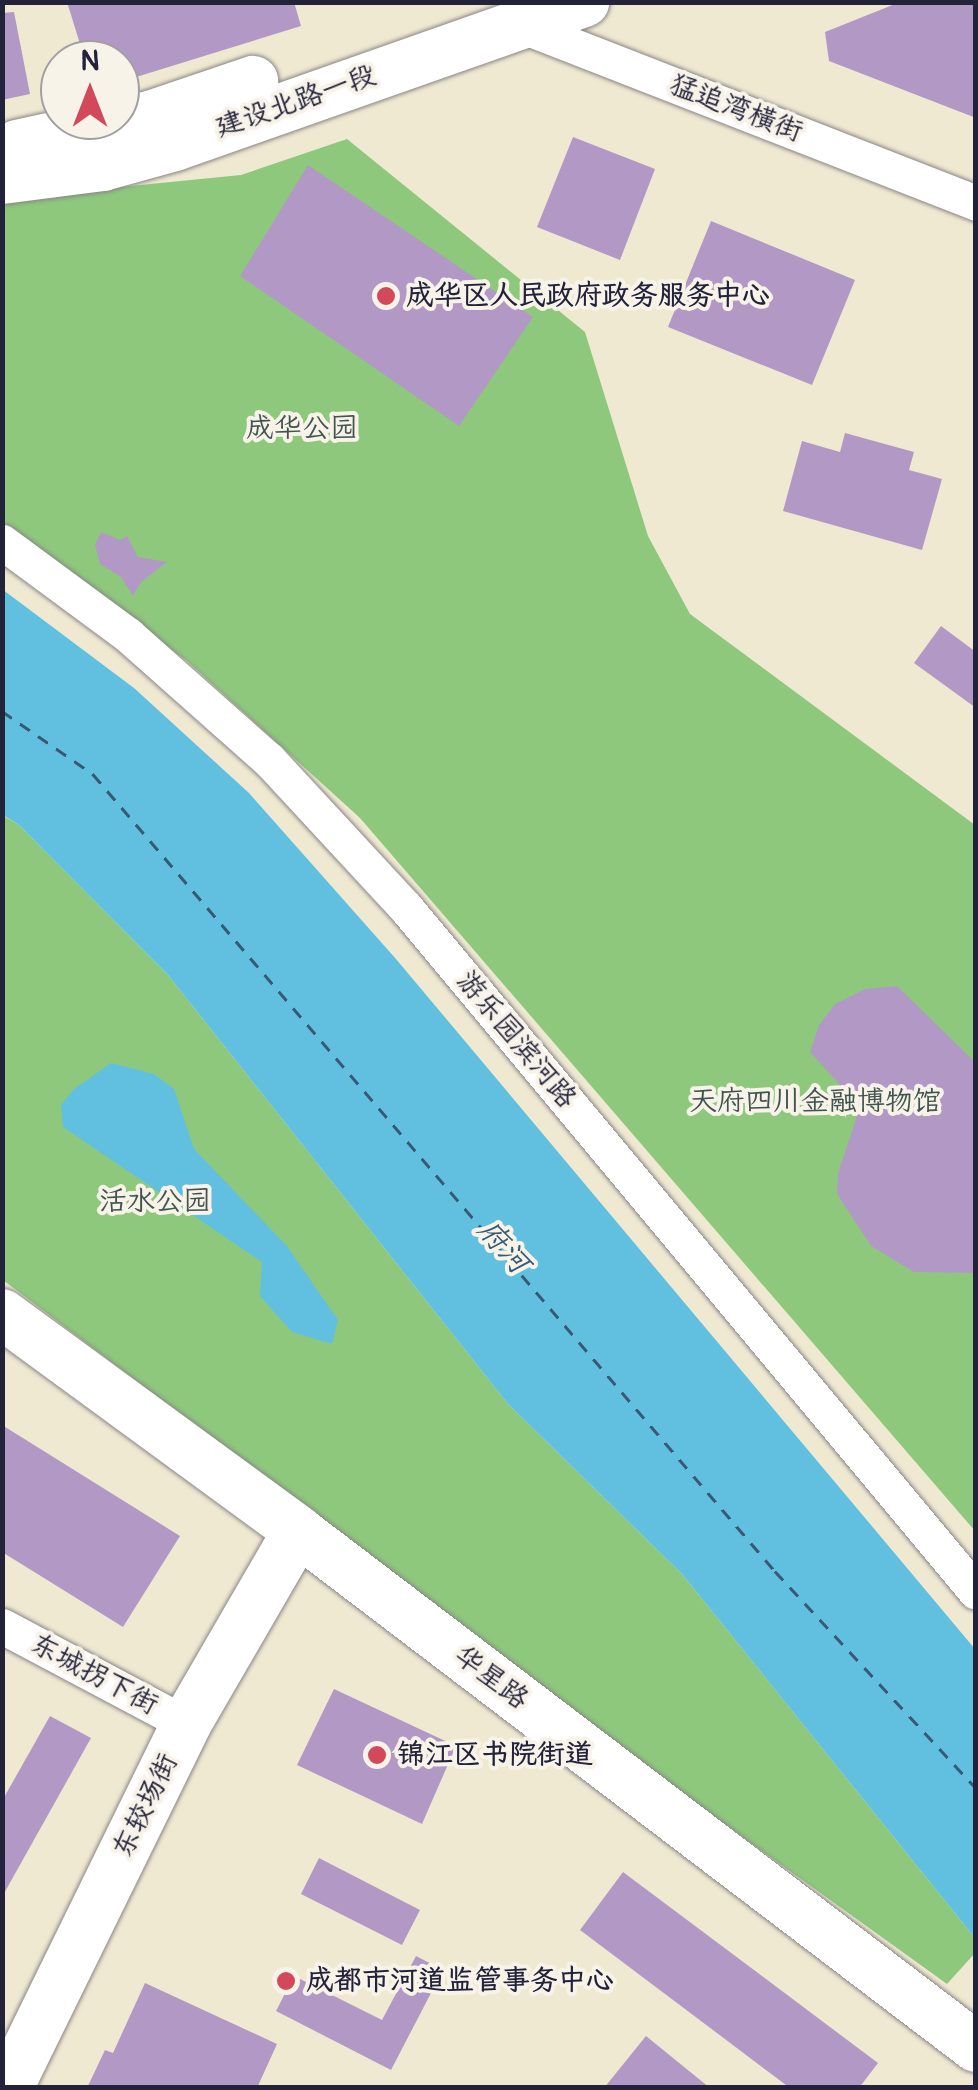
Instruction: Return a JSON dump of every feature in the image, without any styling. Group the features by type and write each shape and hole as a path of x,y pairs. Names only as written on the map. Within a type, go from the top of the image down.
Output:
{"street":[{"name":"建设北路一段","path":"2,147 57,140 150,116 504,10 584,2"},
{"name":"建设北路一段","path":"2,178 103,166 175,146 504,10"},
{"name":"猛追湾横街","path":"504,10 976,203"},
{"name":"游乐园滨河路","path":"2,542 128,635 268,760 419,924 976,1592"},
{"name":"华星路","path":"2,1314 298,1531 976,2047"},
{"name":"东较场街","path":"8,2088 186,1724 298,1531"},
{"name":"东城拐下街","path":"2,1626 186,1724"}],"green space":[{"name":"成华公园","path":"347,139 585,332 648,536 690,614 975,825 975,1531 360,818 187,661 3,524 2,192 90,190 241,175"},
{"name":"活水公园","path":"2,815 19,825 168,975 508,1404 682,1574 975,1938 975,1953 947,1984 666,1782 3,1280"}],"water":[{"name":"府河","path":"2,589 134,688 249,793 396,959 975,1649 975,1938 682,1574 508,1404 168,975 19,825 3,815"},
{"path":"111,1063 154,1074 174,1089 194,1149 287,1246 338,1320 332,1344 292,1332 260,1296 262,1262 63,1127 61,1105 73,1090"}],"building":[{"path":"67,2 294,2 301,26 140,76 140,40 79,40"},
{"path":"900,2 976,2 976,118 829,61 825,32"},
{"path":"14,12 30,94 2,100 2,13"},
{"path":"573,137 655,169 620,260 537,227"},
{"name":"成华区人民政府政务服务中心","path":"308,165 533,317 459,426 240,276"},
{"path":"711,221 855,280 812,385 668,327"},
{"path":"845,433 914,452 909,470 942,479 922,550 783,511 802,441 840,452"},
{"path":"101,532 120,540 127,536 138,557 167,562 141,582 133,596 121,577 100,564 95,545"},
{"path":"941,626 976,652 976,708 914,663"},
{"path":"897,986 976,1063 976,1273 914,1272 871,1246 837,1194 838,1173 860,1107 810,1052 819,1025 835,1004 865,989"},
{"path":"2,1425 180,1536 123,1627 2,1552"},
{"name":"锦江区书院街道","path":"334,1689 456,1746 422,1824 297,1765"},
{"path":"50,1716 91,1738 2,1897 2,1801"},
{"path":"319,1858 420,1910 402,1945 301,1894"},
{"path":"623,1872 878,2063 859,2088 790,2088 580,1930"},
{"path":"416,1956 443,1970 391,2070 276,2011 294,1976 382,2020"},
{"path":"145,1983 277,2044 257,2088 87,2088 105,2050 113,2053"},
{"path":"646,2036 710,2088 604,2088"}],"ferry route":[{"path":"2,711 93,774 775,1571 976,1788"}],"place":[{"name":"成华区人民政府政务服务中心","path":"386,296"},
{"name":"锦江区书院街道","path":"377,1755"},
{"name":"成都市河道监管事务中心","path":"286,1981"}],"park label":[{"name":"天府四川金融博物馆","path":"815,1102"}]}
